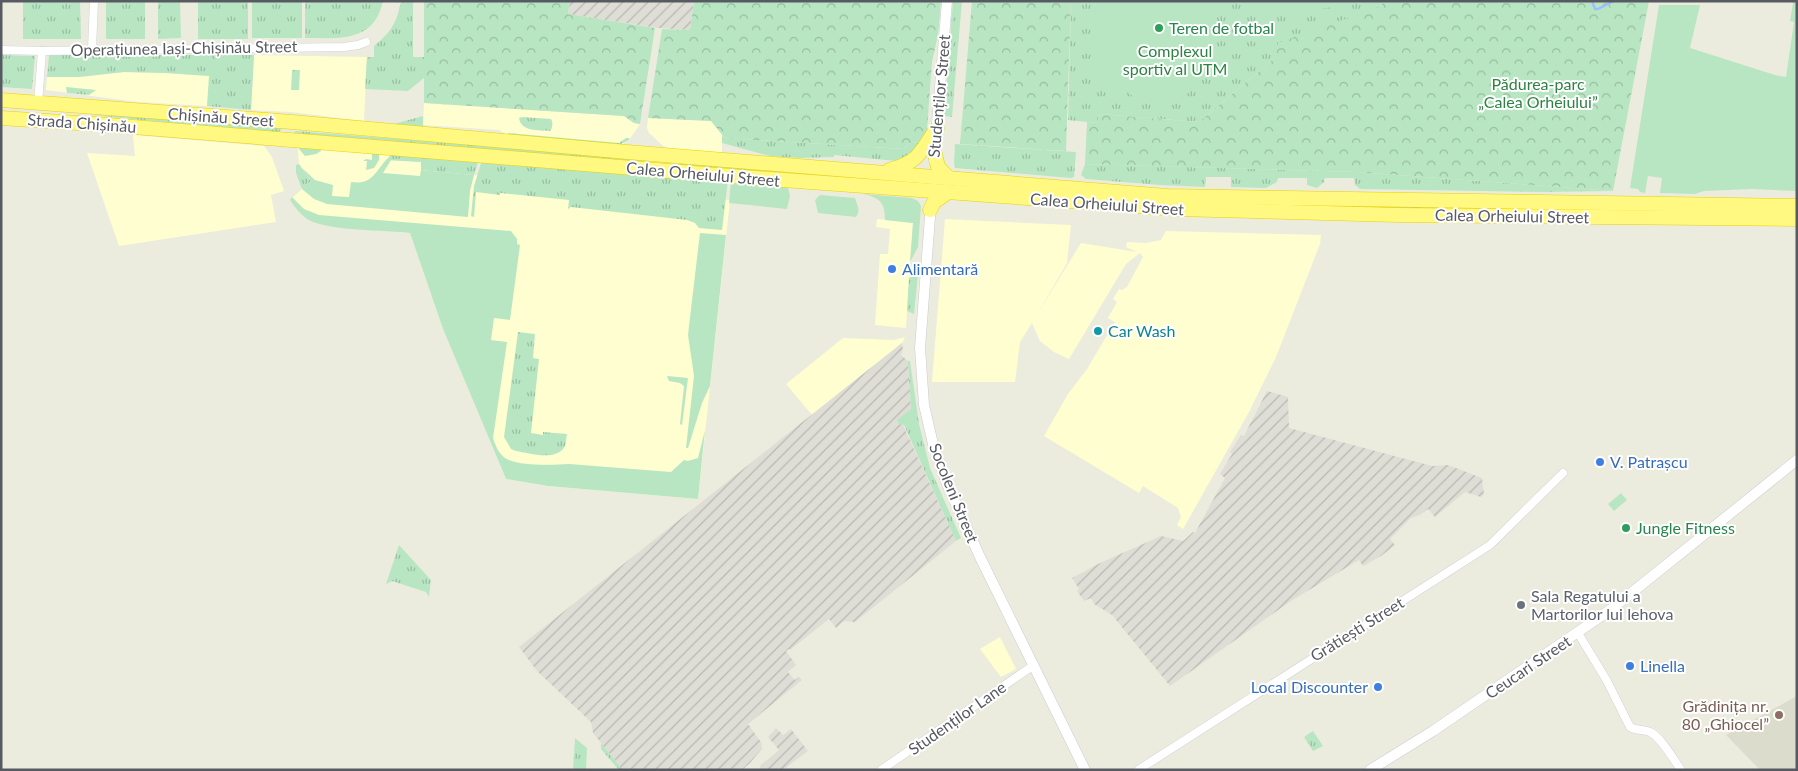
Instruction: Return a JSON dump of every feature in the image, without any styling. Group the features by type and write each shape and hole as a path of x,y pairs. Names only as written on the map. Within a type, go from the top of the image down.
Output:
{"highway":[{"path":"1,93 22,102"},
{"name":"Strada Chișinău","path":"1,100 22,102"},
{"name":"Chișinău Street","path":"22,102 420,133"},
{"name":"Strada Chișinău","path":"1,118 118,125 282,139"},
{"path":"282,139 292,122"},
{"path":"876,173 904,166 913,161 921,153 937,128"},
{"name":"Calea Orheiului Street","path":"420,133 876,173 1167,196 1797,206"},
{"name":"Chișinău Street","path":"282,139 420,150"},
{"name":"Calea Orheiului Street","path":"420,150 932,192 1177,209 1329,214 1797,219"},
{"path":"662,170 664,154"},
{"path":"935,154 938,167 949,178"},
{"path":"930,210 934,202 947,193"},
{"path":"1329,198 1329,214"}],"main road":[{"name":"Studenților Street","path":"932,192 947,1"},
{"name":"Socoleni Street","path":"932,192 920,348 922,386 928,424 939,462 982,563 1085,770"},
{"name":"Ceucari Street","path":"1370,770 1433,731 1578,633 1698,542 1797,460"}],"street":[{"path":"92,49 94,1"},
{"name":"Operațiunea Iași-Chișinău Street","path":"1,50 344,47 366,42"},
{"path":"38,103 42,51"},
{"name":"Grătiești Street","path":"1138,770 1490,545 1563,473"},
{"path":"1578,633 1607,681 1630,727 1649,731 1656,736 1681,770"},
{"name":"Studenților Lane","path":"881,770 1034,665"}],"shaded area":[{"path":"570,1 694,1 690,30 658,28 568,14"},
{"path":"254,55 367,57 364,121 291,112 251,110"},
{"path":"124,72 210,76 207,106 138,102 46,90 47,77 79,77"},
{"path":"424,103 624,116 634,123 640,124 629,140 623,144 509,136 499,130 423,125"},
{"path":"648,118 711,121 722,135 722,153 671,149 663,146 649,133 647,128"},
{"path":"133,135 264,146 272,157 284,191 271,195 276,222 119,246 87,153 135,156"},
{"path":"300,147 392,154 387,160 421,162 422,170 730,200 698,499 548,486 506,479 443,329 410,233 330,226 316,223 302,215 290,200 311,181 299,164 298,149"},
{"path":"877,219 913,223 906,328 875,325 880,254 888,254 890,229 876,227"},
{"path":"945,219 1071,225 1067,263 1035,318 1081,243 1137,252 1126,247 1127,242 1146,243 1161,240 1166,231 1321,235 1320,244 1276,357 1249,412 1183,529 1177,525 1181,517 1178,508 1143,486 1139,493 1044,436 1068,394 1087,369 1115,322 1108,318 1117,302 1113,299 1119,289 1122,290 1127,287 1143,257 1140,253 1126,264 1069,359 1054,352 1040,341 1032,323 1020,342 1015,382 932,382"},
{"path":"905,337 902,343 812,415 786,384 843,338 894,340"},
{"path":"902,343 903,350 901,355 908,361 911,409 899,424 903,425 956,541 855,622 844,621 836,628 829,619 790,650 786,651 796,665 788,672 795,680 799,677 802,680 748,724 761,742 762,749 742,770 623,770 593,733 591,722 537,671 519,647"},
{"path":"1267,391 1288,397 1289,428 1432,466 1448,465 1482,478 1484,494 1481,497 1465,492 1435,517 1428,509 1420,515 1411,518 1390,539 1395,545 1381,556 1363,566 1359,560 1291,601 1170,686 1112,615 1094,604 1091,598 1084,601 1077,591 1079,589 1072,578 1100,563 1161,536 1183,541 1193,532 1195,533 1225,478 1220,474 1232,454 1230,452 1241,435 1244,436"},
{"path":"1000,637 1016,669 1001,677 980,649"},
{"name":"Grădinița nr. 80 „Ghiocel”","path":"1797,696 1797,769 1760,770 1726,735"},
{"path":"776,728 783,735 791,729 808,751 783,770 759,770 761,765 779,750 768,737"}],"green space":[{"path":"23,1 80,1 81,39 23,39"},
{"path":"106,1 145,1 145,39 106,39"},
{"path":"158,1 180,1 181,38 158,39"},
{"path":"198,1 248,1 248,39 198,39"},
{"path":"252,1 302,1 302,38 252,38"},
{"path":"305,1 383,1 378,15 372,24 363,31 342,37 305,38"},
{"path":"424,1 570,1 568,14 655,28 640,124 634,123 624,116 424,103"},
{"path":"694,1 941,1 938,35 932,62 925,142 910,143 904,149 725,138 711,121 648,118 662,29 690,30"},
{"path":"953,1 962,1 952,117 944,116"},
{"path":"972,1 1071,1 1066,151 960,144"},
{"name":"Complexul sportiv al UTM","path":"1071,1 1384,1 1381,6 1276,57 1199,122 1100,114 1097,123 1068,120"},
{"path":"1093,1 1211,1 1209,60 1201,81 1187,94 1170,102 1153,103 1138,100 1119,86 1104,85 1104,77 1092,77"},
{"name":"Teren de fotbal","path":"1254,1 1370,1 1257,19"},
{"name":"Pădurea-parc „Calea Orheiului”","path":"1384,1 1649,1 1613,191 1358,172 1085,164 1087,122 1097,123 1100,114 1199,122 1276,57 1278,43 1381,6"},
{"path":"1791,1 1797,1 1797,191 1751,189 1704,191 1695,194 1660,193 1662,178 1648,176 1645,193 1640,192 1638,189 1630,188 1659,5 1700,5 1690,48 1786,77 1794,22 1790,21 1793,3"},
{"path":"401,2 413,2 413,57 424,57 424,78 408,91 365,89 367,57 374,57 374,46 392,27"},
{"path":"1,55 35,56 32,89 1,87"},
{"path":"49,55 254,55 251,110 207,106 209,76 124,72 79,77 47,77"},
{"path":"292,70 300,70 299,90 291,90"},
{"path":"66,87 96,90 89,95 67,93"},
{"path":"90,115 151,117 284,126 278,133"},
{"path":"423,116 423,129 391,126 394,124"},
{"path":"519,118 551,119 552,128 550,131 527,128 520,123"},
{"path":"296,131 652,159 649,162 292,134"},
{"path":"508,133 619,143 626,138 629,138 629,140 619,145 509,136"},
{"path":"722,135 725,138 904,149 910,143 925,142 905,158 896,161 834,155 834,157 799,158 770,156 722,143"},
{"path":"955,144 1076,152 1074,177 955,168"},
{"path":"300,147 321,149 321,151 305,156 299,149"},
{"path":"372,154 379,154 379,160 374,168 366,170 367,161 363,161 366,159 372,160"},
{"path":"392,154 479,159 474,175 421,170 421,162 386,160"},
{"path":"386,160 391,160 383,173 420,176 421,170 474,175 470,191 468,217 327,204 314,199 302,189 311,181 302,168 315,180 333,185 332,196 349,197 351,182 368,180"},
{"path":"482,160 728,180 722,230 699,228 695,223 687,220 571,207 568,209 569,200 500,193 500,195 476,192 474,217 471,216 474,186"},
{"path":"679,162 919,182 921,184 680,165"},
{"path":"299,164 311,181 302,189 296,173 296,165"},
{"path":"1085,164 1358,172 1613,191 1545,192 1360,189 1355,185 1354,178 1325,178 1324,182 1317,188 1307,185 1307,178 1278,178 1277,182 1266,188 1231,187 1231,177 1206,177 1205,187 1160,185 1086,179 1081,175"},
{"path":"731,181 788,188 790,196 787,209 729,203"},
{"path":"863,194 912,198 918,201 921,206 918,247 910,262 913,223 885,220 883,205 874,197"},
{"path":"820,195 855,198 858,208 856,217 818,213 815,200"},
{"path":"292,197 304,209 319,215 511,231 517,239 517,244 520,245 510,320 494,318 491,340 507,342 493,438 503,457 515,462 530,464 569,464 671,472 684,460 688,461 698,458 705,430 698,499 548,486 506,479 443,329 410,233 343,228 318,224 300,213 290,200"},
{"path":"1333,205 1713,211 1714,212 1333,208"},
{"path":"700,233 726,235 710,386 702,403 688,448 686,448 694,376 688,335"},
{"path":"918,274 914,314 907,311 909,278"},
{"path":"518,332 535,334 533,358 539,359 531,433 543,435 543,432 567,434 565,446 556,454 535,455 516,451 511,449 504,437"},
{"path":"908,361 910,361 919,424 930,468 961,538 956,541 904,425 899,424 897,420 911,409"},
{"path":"667,376 688,378 682,425 680,424 684,386 680,383 669,381"},
{"path":"1621,493 1627,500 1614,511 1608,504"},
{"path":"399,545 431,580 429,597 426,592 392,581 386,584"},
{"path":"1313,731 1323,746 1313,751 1304,737"},
{"path":"575,738 587,748 586,770 573,770"},
{"path":"601,743 623,770 619,770 601,749"}],"waterway":[{"path":"1592,1 1595,9 1614,1"}],"place":[{"name":"Teren de fotbal","path":"1159,28"},
{"name":"Alimentară","path":"892,269"},
{"name":"Car Wash","path":"1098,331"},
{"name":"V. Patrașcu","path":"1600,462"},
{"name":"Jungle Fitness","path":"1626,528"},
{"name":"Sala Regatului a Martorilor lui Iehova","path":"1521,605"},
{"name":"Linella","path":"1630,666"},
{"name":"Local Discounter","path":"1378,687"},
{"name":"Grădinița nr. 80 „Ghiocel”","path":"1779,715"}]}
